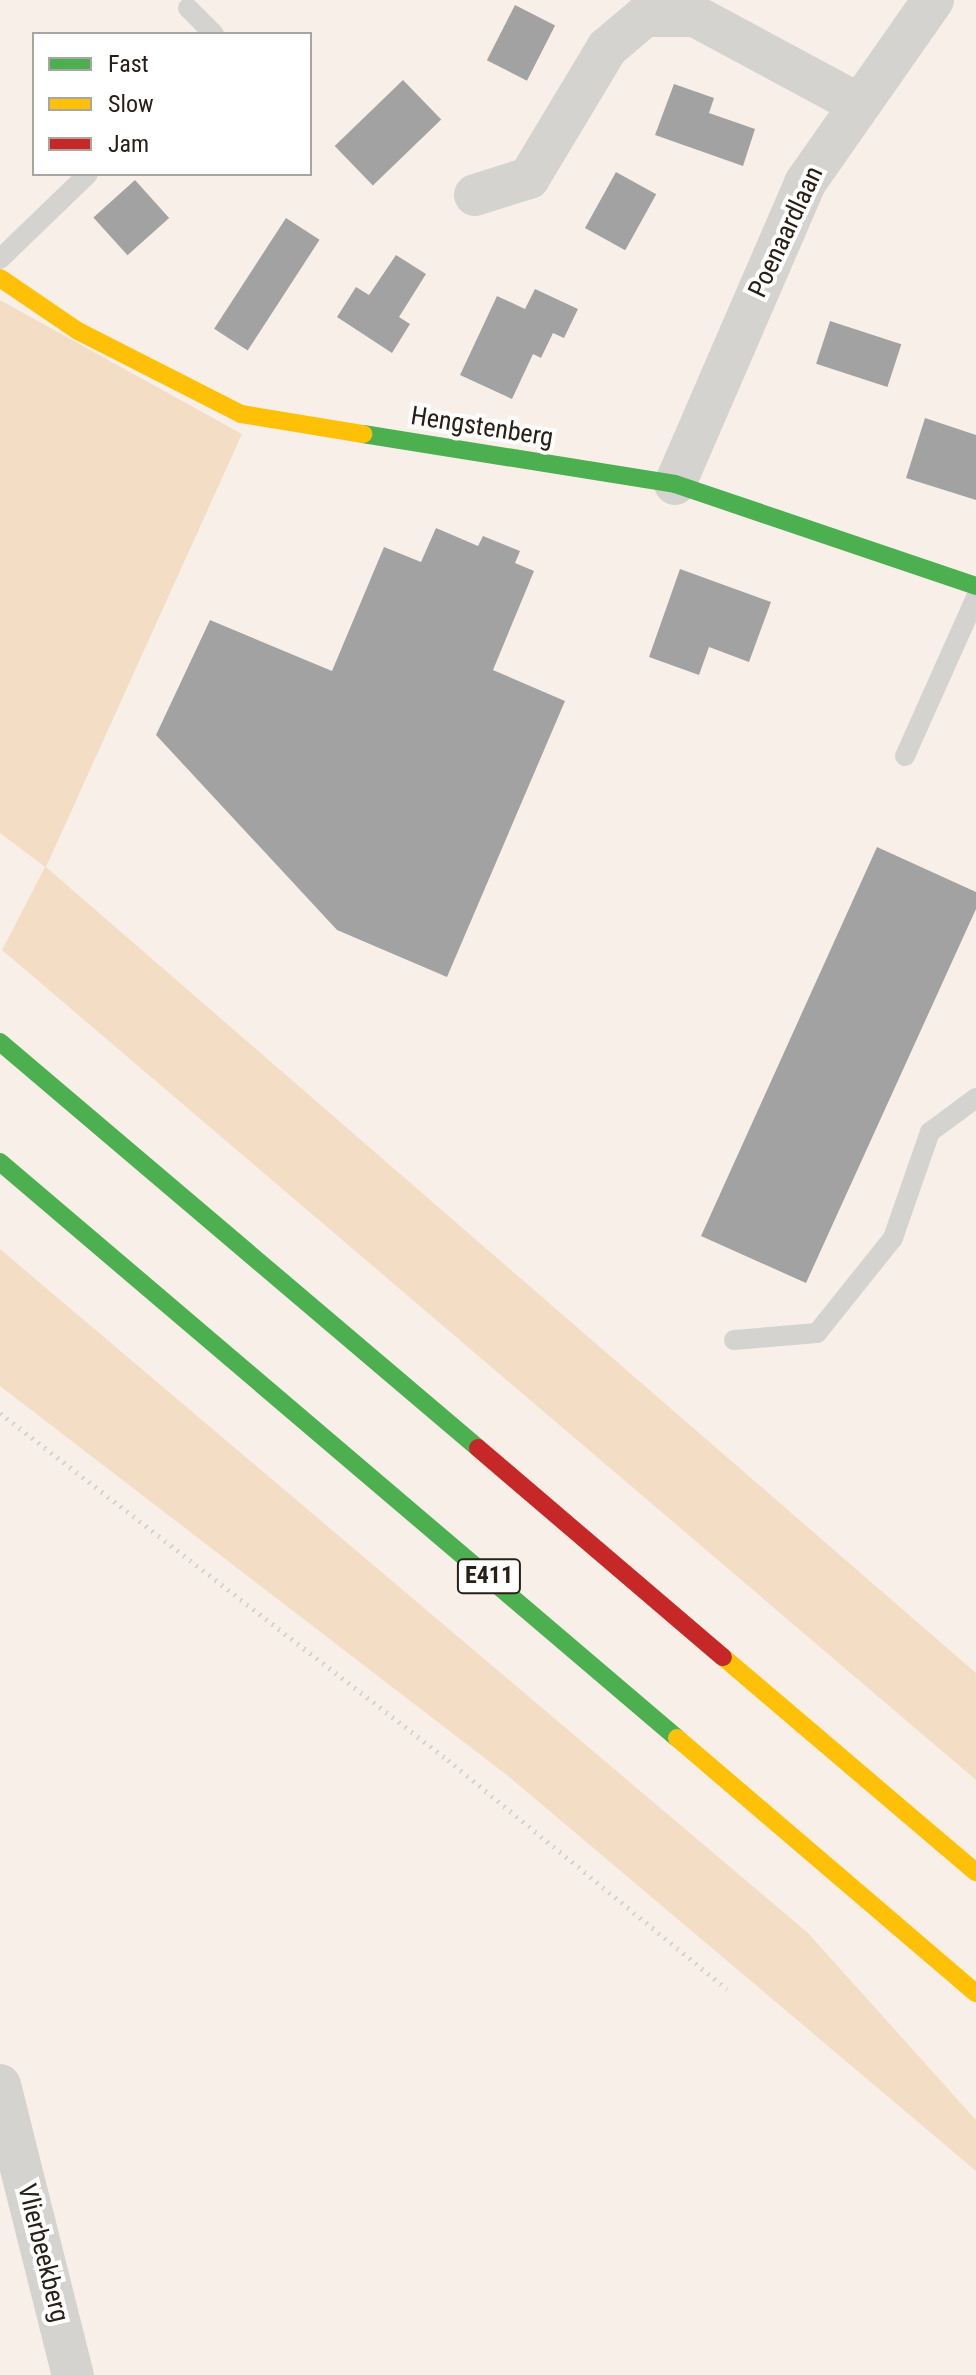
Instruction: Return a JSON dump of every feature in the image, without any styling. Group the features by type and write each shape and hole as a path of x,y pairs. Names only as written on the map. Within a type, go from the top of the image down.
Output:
{"main road":[{"name":"Hengstenberg","path":"0,278 78,331 241,414 675,484 976,586"},
{"path":"0,1042 976,1872"},
{"name":"E411","path":"0,1162 976,1993"}],"street":[{"name":"Poenaardlaan","path":"675,484 805,183 855,102 933,0"},
{"path":"475,195 529,178 607,48 645,16 695,16 855,102"},
{"name":"Vlierbeekberg","path":"0,2085 73,2375"}],"lane":[{"path":"188,8 212,32"},
{"path":"0,259 86,176"},
{"path":"905,756 976,597"},
{"path":"734,1340 817,1333 893,1238 930,1132 976,1098"}],"path":[{"path":"0,1413 448,1760 727,1989"}],"shaded area":[{"path":"0,300 242,434 46,867 976,1673 976,1780 2,950 45,867 0,833"},
{"path":"0,1249 808,1933 976,2120 976,2171 508,1776 0,1386"}],"building":[{"path":"515,5 555,25 527,81 487,60"},
{"path":"403,80 441,120 373,186 335,146"},
{"path":"674,84 714,98 709,113 755,129 743,166 655,135"},
{"path":"616,172 656,194 625,250 585,228"},
{"path":"135,180 169,218 128,255 93,217"},
{"path":"286,218 320,240 248,350 214,329"},
{"path":"396,255 426,274 399,317 410,324 392,353 337,317 356,287 369,295"},
{"path":"535,289 578,309 564,338 553,333 541,358 533,354 512,399 460,375 497,296 525,309"},
{"path":"830,321 901,344 887,387 816,364"},
{"path":"925,418 976,435 976,500 906,478"},
{"path":"436,528 478,546 483,536 520,551 515,563 534,571 493,670 565,701 447,977 337,930 156,735 210,620 332,671 384,547 421,562"},
{"path":"680,569 771,602 749,662 709,647 699,675 649,657"},
{"path":"877,847 976,892 976,909 806,1283 701,1236"}],"traffic: fast":[{"path":"363,434 675,484 976,586"},
{"path":"0,1042 478,1448"},
{"path":"0,1162 677,1738"}],"traffic: slow":[{"path":"0,278 78,331 241,414 363,434"},
{"path":"723,1657 976,1872"},
{"path":"677,1738 976,1993"}],"traffic: jam":[{"path":"478,1448 723,1657"}]}
